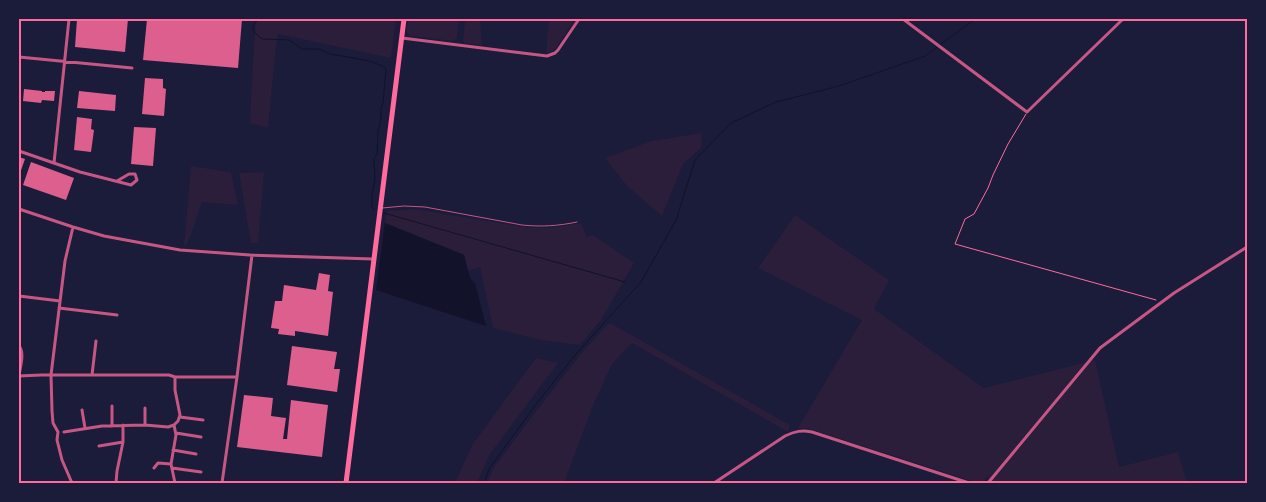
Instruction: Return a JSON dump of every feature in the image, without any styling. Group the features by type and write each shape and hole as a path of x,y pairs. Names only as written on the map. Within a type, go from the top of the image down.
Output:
{"main road":[{"path":"346,483 404,19"}],"street":[{"path":"54,163 69,19"},
{"path":"402,38 547,56 556,53 579,19"},
{"path":"904,19 1027,112 1123,19"},
{"path":"19,57 132,68"},
{"path":"19,151 80,172 132,185 137,180 137,177 135,174 130,174 117,181"},
{"path":"19,209 104,236 180,250 252,255 374,259"},
{"path":"72,483 62,460 57,440 58,432 53,423 51,375 65,261 73,227"},
{"path":"988,483 1100,348 1174,292 1247,247"},
{"path":"222,483 252,255"},
{"path":"19,296 60,301"},
{"path":"59,308 117,315"},
{"path":"92,375 96,341"},
{"path":"19,346 22,352 19,376 169,375 175,378 237,376"},
{"path":"64,432 123,425 168,427 174,425 180,417 175,390 175,378"},
{"path":"112,406 112,426"},
{"path":"144,425 145,408"},
{"path":"82,410 85,428"},
{"path":"180,417 203,420"},
{"path":"116,483 116,471 124,442 123,425"},
{"path":"174,425 176,434 171,466 175,483"},
{"path":"714,483 785,436 792,432 805,430 969,483"},
{"path":"176,434 202,437"},
{"path":"99,446 124,442"},
{"path":"173,450 196,454"},
{"path":"154,468 158,463 201,472"}],"lane":[{"path":"381,208 425,207 530,226 551,226 577,222"}],"path":[{"path":"1027,112 1008,144 974,214 965,219 955,244 1161,302"}],"shaded area":[{"path":"256,19 396,19 391,58 278,34 268,128 250,123"},
{"path":"409,19 459,19 457,38 453,41 411,36 407,31"},
{"path":"549,19 575,19 556,48 546,53"},
{"path":"465,20 480,21 482,45 464,43"},
{"path":"702,133 701,148 683,164 662,216 627,186 605,158 651,141"},
{"path":"191,166 231,172 238,205 202,202 190,237 186,245 184,245"},
{"path":"264,172 258,243 251,243 239,173"},
{"path":"414,209 530,228 551,228 581,223 587,237 593,235 634,263 601,320 580,345 540,340 493,328 480,267 468,271 464,255 385,223 387,211"},
{"path":"795,215 889,280 874,309 984,388 1095,360 1119,467 1178,452 1187,483 989,483 988,475 982,483 978,483 807,428 798,428 862,320 758,268"},
{"path":"385,223 464,255 470,278 475,283 486,326 376,290"},
{"path":"610,323 790,425 788,432 632,343 612,364 594,403 564,483 487,483 493,469 530,419 579,356"},
{"path":"536,358 558,363 490,454 477,483 455,483 472,445"}],"building":[{"path":"77,19 128,19 125,52 75,47"},
{"path":"147,19 242,19 238,68 143,60"},
{"path":"145,78 163,79 163,88 166,89 164,116 142,114"},
{"path":"24,89 42,92 55,91 54,101 42,100 41,103 23,101"},
{"path":"79,91 116,95 115,111 77,108"},
{"path":"77,117 92,119 91,129 94,130 91,152 74,150"},
{"path":"134,127 156,128 153,166 131,164"},
{"path":"19,157 25,159 19,176"},
{"path":"31,162 74,178 66,200 23,185"},
{"path":"319,273 330,275 328,291 333,292 328,336 295,331 295,336 278,334 279,329 271,328 275,301 282,301 284,285 316,290"},
{"path":"292,346 337,352 334,369 340,369 337,392 287,385"},
{"path":"244,395 273,398 271,416 286,418 283,439 287,439 291,400 328,405 322,457 237,447"}],"waterway":[{"path":"259,19 253,28 254,32 262,39 289,40 302,49 319,49 330,54 370,61 386,69 377,154 374,159 375,180 372,194 372,208 374,209"},
{"path":"484,483 489,469 537,403 576,354 641,282 676,220 695,160 731,123 776,102 839,86 925,56 975,19"},
{"path":"384,213 625,282"}]}
